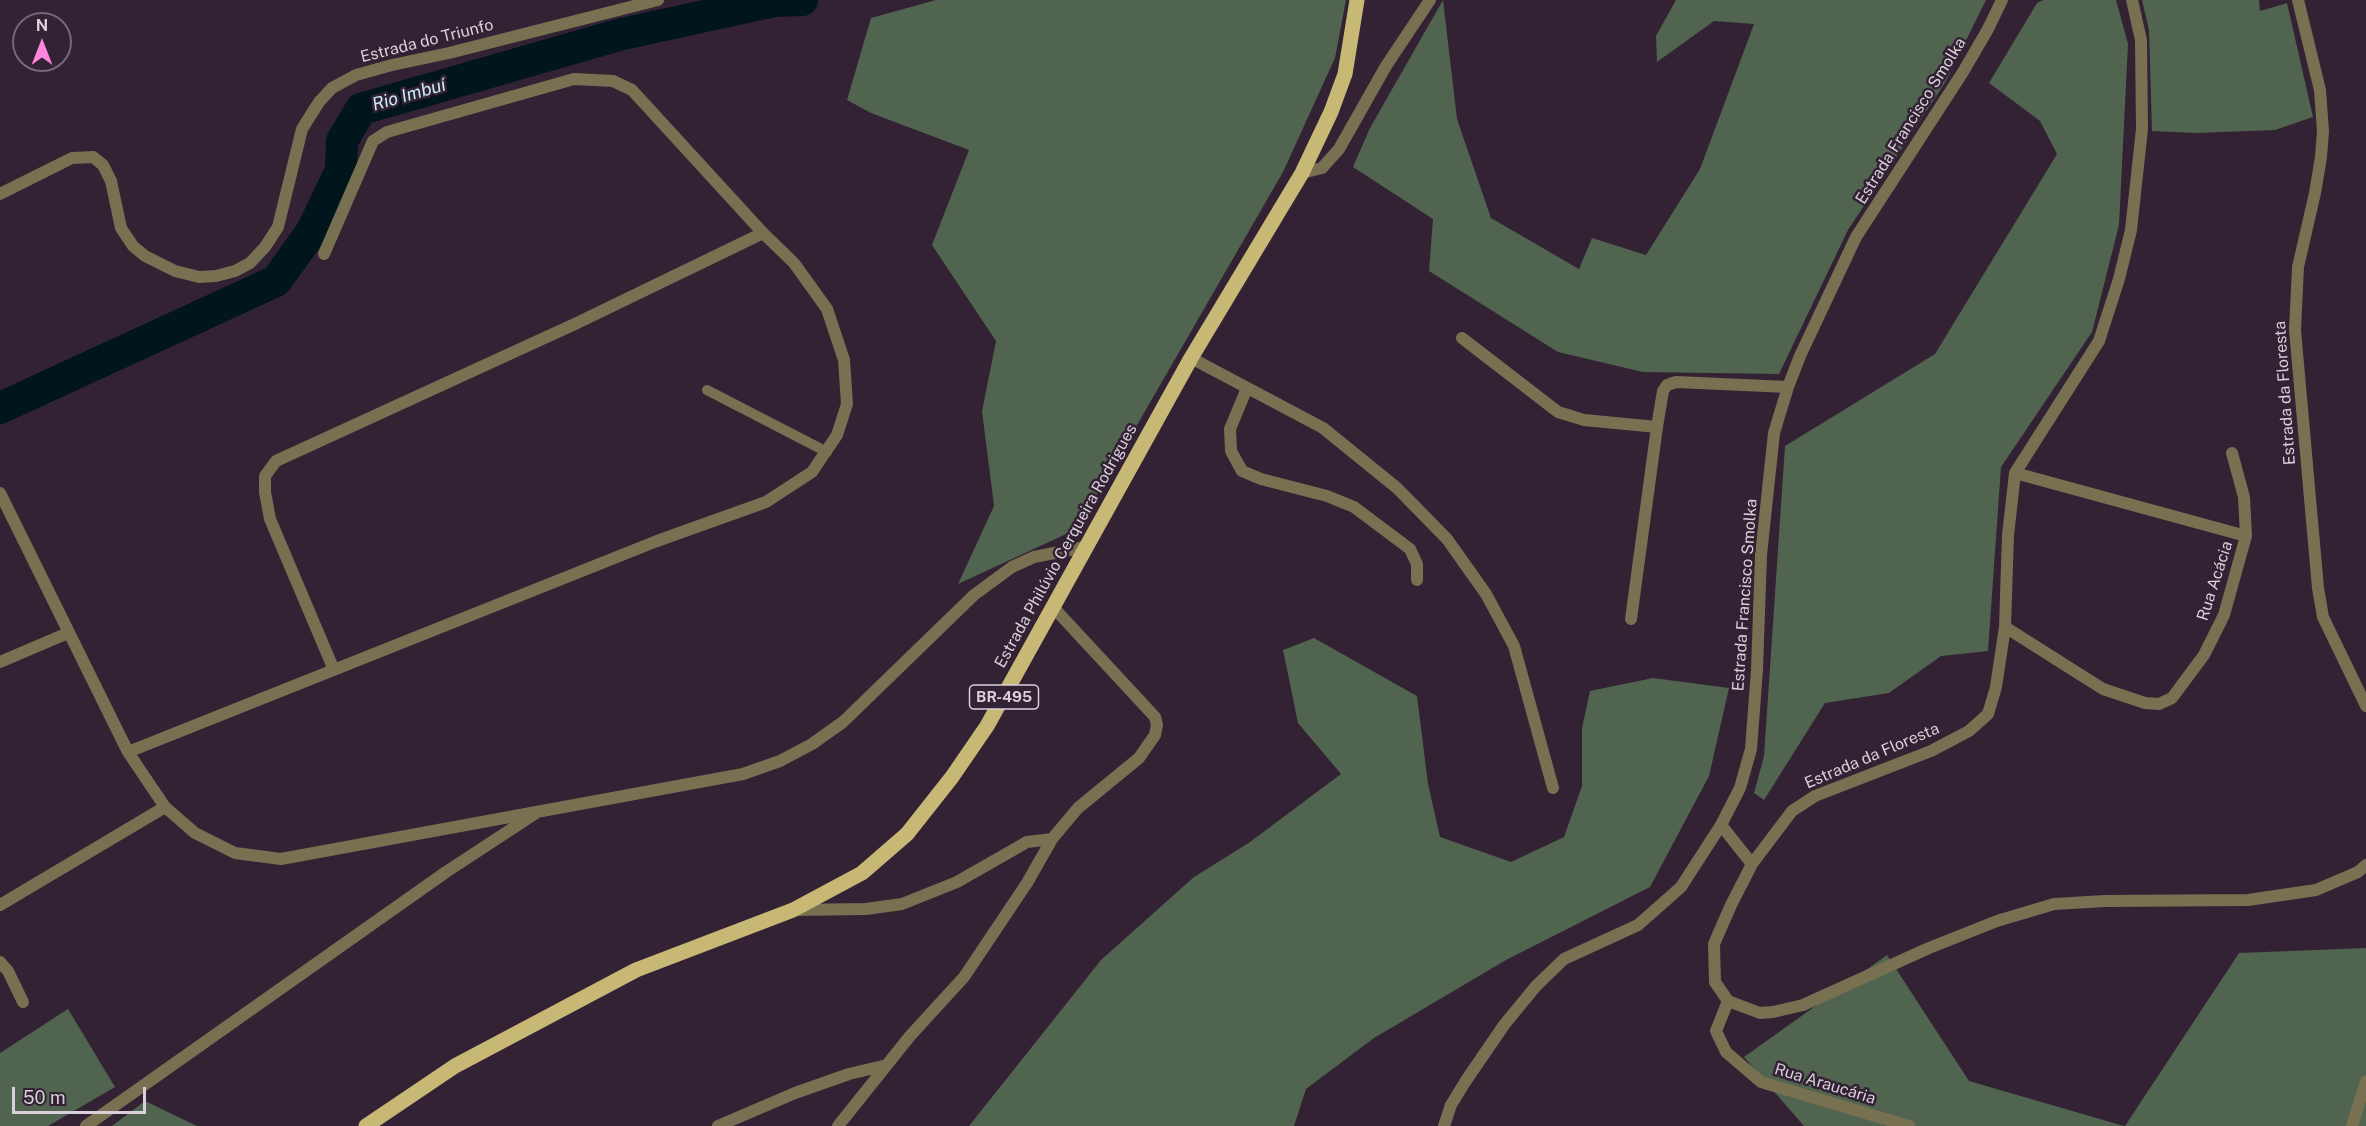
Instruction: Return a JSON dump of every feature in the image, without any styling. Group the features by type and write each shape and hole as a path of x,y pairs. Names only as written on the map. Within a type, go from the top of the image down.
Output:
{"main road":[{"name":"Estrada Philúvio Cerqueira Rodrigues","path":"366,1126 455,1066 636,970 793,910 862,873 907,834 952,777 987,726 1191,358 1302,173 1331,112 1345,74 1357,0"}],"street":[{"name":"Estrada do Triunfo","path":"0,194 72,158 93,157 103,165 111,181 121,228 133,246 145,256 175,271 199,277 216,276 235,271 250,262 265,247 278,227 302,129 319,102 332,88 356,75 374,70 658,0"},
{"path":"1302,173 1322,168 1339,149 1386,66 1430,0"},
{"name":"Estrada Francisco Smolka","path":"1444,1126 1451,1105 1465,1082 1504,1025 1536,986 1564,959 1638,925 1681,887 1721,825 1740,788 1751,749 1757,670 1761,555 1774,433 1788,387 1800,356 1856,237 1963,72 2002,0"},
{"name":"Estrada da Floresta","path":"1728,1001 1715,982 1714,944 1752,864 1792,811 1815,796 1890,769 1931,751 1969,731 1988,714 1996,687 2005,627 2008,535 2015,473 2099,341 2131,230 2142,129 2141,40 2132,0"},
{"name":"Estrada da Floresta","path":"2298,0 2320,90 2323,131 2315,193 2298,267 2295,330 2318,588 2323,617 2366,706"},
{"path":"128,752 657,541 766,502 812,472 837,435 847,405 844,360 826,309 794,263 763,233 632,90 613,81 597,78 574,79 387,132 373,141 324,254"},
{"path":"334,670 270,519 265,492 265,476 276,462 578,323 763,233"},
{"path":"1462,338 1558,412 1584,420 1657,427"},
{"path":"1191,358 1323,428 1397,488 1447,539 1486,594 1514,646 1553,788"},
{"path":"1631,620 1657,427 1663,391 1667,385 1676,382 1788,387"},
{"path":"1247,388 1230,429 1231,451 1242,471 1261,479 1327,496 1354,507 1410,549 1417,564 1417,580"},
{"name":"Rua Acácia","path":"2005,627 2103,689 2145,703 2159,704 2172,698 2204,655 2224,615 2246,536 2244,497 2232,453"},
{"path":"2015,473 2246,536"},
{"path":"0,493 128,752 165,807 195,833 235,854 281,859 743,774 780,761 812,744 843,722 974,595 1012,567 1034,557 1085,547"},
{"path":"838,1126 910,1036 964,977 1027,883 1052,839 1077,808 1139,758 1155,735 1157,725 1155,717 1053,607"},
{"path":"0,662 68,633"},
{"path":"0,905 165,807"},
{"path":"86,1126 446,872 542,810"},
{"path":"1721,825 1752,864"},
{"path":"793,910 866,909 902,904 957,882 1027,842 1052,839"},
{"path":"1728,1001 1760,1013 1803,1005 1929,948 1997,921 2054,904 2105,901 2248,900 2316,890 2358,872 2366,865"},
{"path":"0,962 8,971 23,1002"},
{"name":"Rua Araucária","path":"1728,1001 1716,1031 1726,1052 1761,1082 1909,1126"},
{"path":"718,1126 795,1093 849,1074 887,1065"},
{"path":"2352,1126 2366,1081"}],"lane":[{"path":"707,390 827,452"}],"green space":[{"path":"936,0 1346,0 1335,58 1283,172 1077,529 958,584 994,506 982,411 996,341 932,245 969,150 871,113 847,100 871,18"},
{"path":"1443,0 1457,119 1491,218 1579,269 1592,238 1646,255 1700,169 1754,24 1714,21 1657,62 1656,36 1676,0 1986,0 1946,81 1848,230 1779,374 1643,372 1558,352 1429,271 1433,219 1353,167 1370,128"},
{"path":"2043,0 2116,0 2128,44 2119,225 2092,332 2001,467 1988,651 1941,656 1889,693 1825,703 1764,800 1754,793 1764,756 1785,446 1935,354 2057,154 2040,121 1989,83 2037,3"},
{"path":"2142,0 2259,0 2260,11 2287,3 2313,117 2275,130 2197,133 2152,131 2149,30"},
{"path":"1314,638 1417,696 1428,784 1440,837 1511,862 1564,837 1582,786 1582,728 1590,691 1653,678 1729,688 1709,776 1650,887 1506,960 1374,1038 1306,1089 1294,1126 969,1126 1101,960 1194,877 1250,842 1341,774 1298,723 1283,650"},
{"path":"2366,948 2366,1126 2125,1126 2239,953"},
{"path":"1887,955 1969,1081 2124,1126 1804,1126 1744,1057"},
{"path":"68,1009 115,1087 48,1126 0,1126 0,1053"},
{"path":"145,1101 197,1126 112,1126"}],"waterway":[{"name":"Rio Imbuí","path":"0,408 276,281 312,231 341,170 342,141 361,109 622,34 774,1 802,0"}]}
